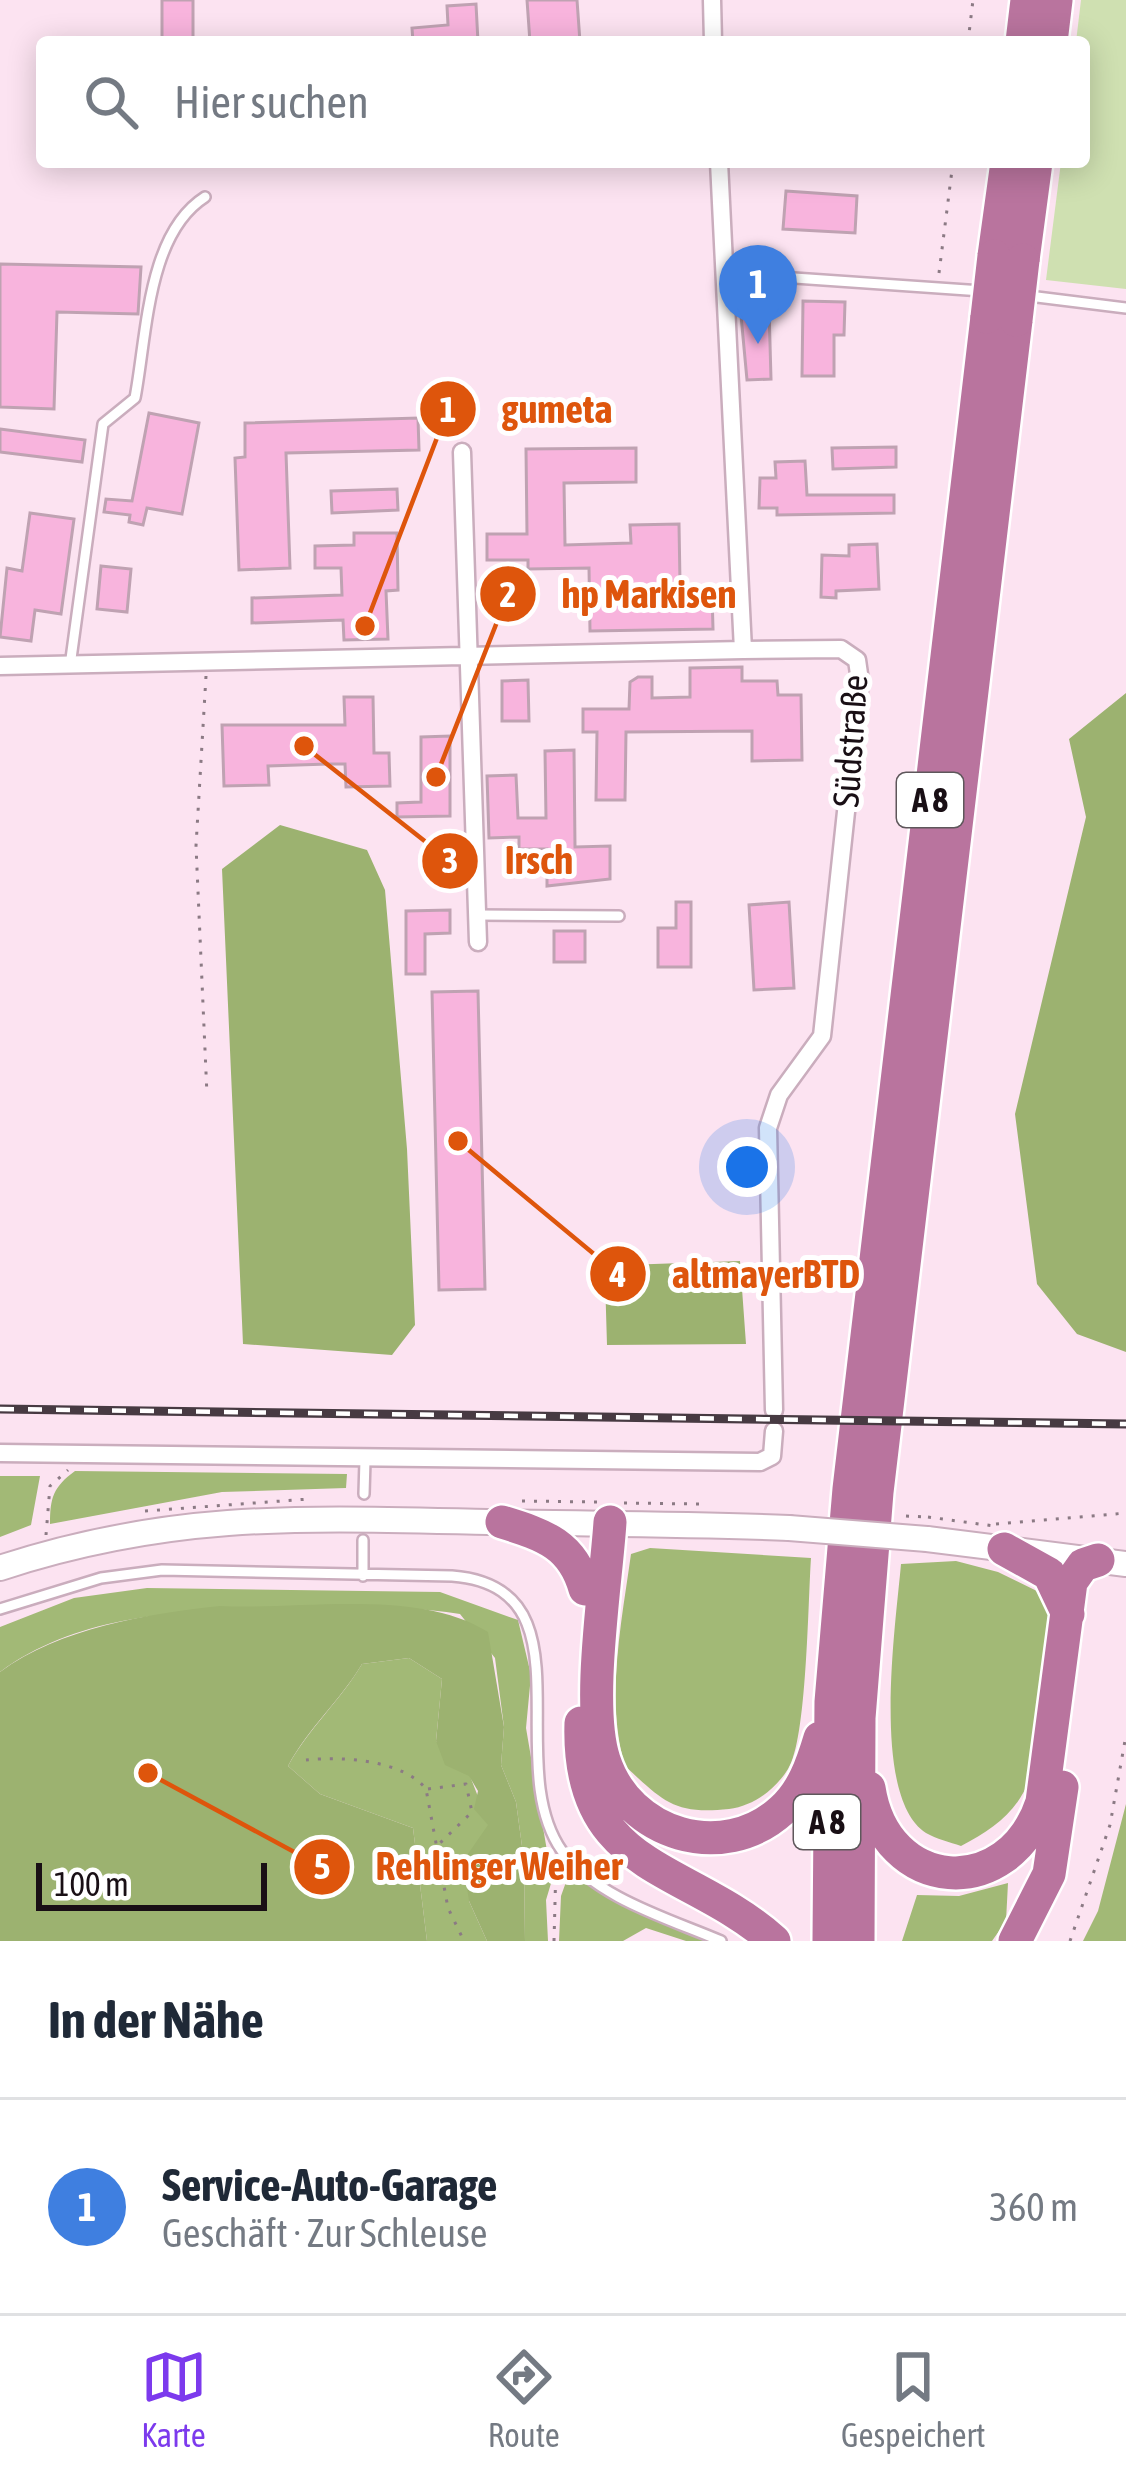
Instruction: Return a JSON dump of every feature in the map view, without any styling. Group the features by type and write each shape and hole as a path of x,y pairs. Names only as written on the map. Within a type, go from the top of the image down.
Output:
{"highway":[{"path":"1023,36 1028,0"},
{"path":"1052,36 1057,0"},
{"name":"A 8","path":"829,1941 845,1710 877,1492 1009,258 1006,168"},
{"name":"A 8","path":"1009,258 1034,168"},
{"path":"502,1522 562,1546 578,1563 585,1589"},
{"path":"610,1522 599,1733 604,1759 631,1806 665,1829 707,1839 761,1826 802,1785 845,1710"},
{"path":"610,1522 592,1534 585,1589 581,1759 597,1816 629,1853 753,1923 774,1941"},
{"path":"997,1537 1049,1574 1069,1615"},
{"path":"845,1710 872,1805 890,1843 932,1870 963,1873 996,1864 1027,1836 1042,1802 1075,1573 1112,1562 1049,1874 1016,1941"},
{"name":"A 8","path":"845,1710 858,1941"}],"main road":[{"path":"0,1568 75,1543 197,1522 610,1522 789,1528 926,1539 997,1537 1112,1562"}],"street":[{"path":"712,0 713,36"},
{"path":"719,168 742,650"},
{"path":"462,452 478,942"},
{"name":"Südstraße","path":"0,667 841,649 857,660 860,681 822,1036 779,1095 769,1128 774,1410"},
{"path":"0,1453 760,1462 772,1456 775,1431"}],"lane":[{"path":"70,665 103,424 135,398 165,248 182,212 205,196"},
{"path":"724,273 938,287 1126,308"},
{"path":"477,914 619,916"},
{"path":"364,1460 364,1494"},
{"path":"363,1576 364,1540"},
{"path":"0,1609 101,1578 162,1570 469,1577 498,1584 522,1605 532,1633 537,1769 555,1839 578,1868 616,1894 721,1941"}],"path":[{"path":"969,36 973,0"},
{"path":"938,287 952,168"},
{"path":"206,662 196,846 207,1095"},
{"path":"46,1535 44,1502 50,1486 88,1454"},
{"path":"997,1537 1126,1513"},
{"path":"1070,1941 1110,1826 1126,1735"},
{"path":"306,1760 336,1756 414,1774 426,1789 448,1908 464,1941"},
{"path":"426,1789 459,1781 466,1784 470,1798 472,1812 438,1845"},
{"path":"554,1941 555,1839"}],"shaded area":[{"path":"1081,0 1126,0 1126,289 1046,280 1060,168 1090,168 1090,36 1077,36"},
{"path":"1126,693 1126,1352 1077,1334 1037,1284 1015,1114 1086,817 1069,739"},
{"path":"280,825 367,850 385,890 407,1149 415,1325 392,1355 243,1344 222,869"},
{"path":"740,1261 746,1344 607,1345 605,1278 625,1265"},
{"path":"75,1471 347,1474 346,1488 222,1492 50,1524 54,1494"},
{"path":"0,1476 40,1476 31,1525 0,1537"},
{"path":"650,1548 811,1558 803,1701 794,1754 777,1784 747,1804 710,1810 682,1807 660,1797 625,1766 616,1714 620,1633 631,1554"},
{"path":"956,1561 998,1572 1041,1593 1050,1617 1030,1778 1003,1819 961,1846 926,1833 909,1814 898,1784 891,1707 901,1564"},
{"path":"147,1588 440,1592 518,1620 531,1675 526,1728 552,1880 546,1900 548,1941 525,1941 524,1861 516,1802 501,1765 504,1727 495,1658 460,1614 350,1607 173,1614 65,1637 0,1672 0,1627 74,1598"},
{"path":"394,1605 460,1618 488,1632 504,1727 501,1765 516,1802 524,1861 525,1941 487,1941 469,1901 463,1861 488,1825 474,1809 478,1791 469,1776 445,1765 436,1741 442,1679 409,1658 362,1664 288,1766 320,1794 413,1828 427,1941 0,1941 0,1672 76,1634 134,1619 220,1606"},
{"path":"409,1658 442,1679 436,1741 470,1776 489,1825 472,1853 469,1901 487,1941 427,1941 413,1828 320,1794 288,1766 362,1664"},
{"path":"1126,1804 1126,1941 1083,1941 1098,1911"},
{"path":"571,1868 659,1921 710,1941 686,1941 646,1928 623,1941 559,1941 561,1896"},
{"path":"1008,1883 1006,1921 992,1941 902,1941 917,1895 959,1896"}],"building":[{"path":"162,0 193,0 193,36 162,36"},
{"path":"527,0 577,0 580,36 530,36"},
{"path":"476,4 478,36 413,36 412,28 448,25 447,6"},
{"path":"786,191 857,196 855,233 783,229"},
{"path":"0,264 141,267 138,314 57,312 54,409 0,407"},
{"path":"761,288 769,308 771,379 747,380 739,294"},
{"path":"803,301 845,302 844,335 834,335 834,376 802,376"},
{"path":"149,413 199,423 182,514 147,508 143,525 129,522 130,515 104,512 106,499 132,501"},
{"path":"418,418 419,450 286,453 290,568 239,570 235,458 245,457 245,423"},
{"path":"0,429 85,440 82,462 0,452"},
{"path":"896,447 896,467 833,469 832,448"},
{"path":"636,448 636,482 564,483 565,545 631,543 630,525 679,524 680,582 685,582 686,593 712,593 713,629 590,631 589,568 528,569 528,560 487,560 487,534 527,534 526,449"},
{"path":"805,461 807,495 894,495 894,513 777,515 777,508 759,508 760,478 776,478 775,462"},
{"path":"397,489 398,510 332,513 331,491"},
{"path":"30,513 74,519 61,614 35,610 31,641 0,637 7,568 22,571"},
{"path":"354,533 397,533 398,590 386,591 388,639 344,640 343,620 252,623 252,598 342,595 341,568 315,568 315,546 354,545"},
{"path":"877,544 879,589 836,591 836,598 821,597 822,555 849,556 849,545"},
{"path":"101,566 131,569 127,612 97,609"},
{"path":"742,667 742,681 777,681 778,695 801,695 802,760 752,761 752,731 626,732 625,800 596,800 597,732 583,732 583,709 629,709 630,682 638,677 652,677 652,698 690,697 690,668"},
{"path":"528,680 529,721 502,721 502,681"},
{"path":"344,697 373,697 374,753 389,753 390,786 346,787 345,764 328,764 268,766 269,785 224,786 222,725 345,725"},
{"path":"450,736 450,816 397,817 397,803 421,802 421,737"},
{"path":"574,750 575,847 610,846 610,879 547,886 547,849 519,849 519,837 489,838 487,776 516,775 518,818 546,818 545,751"},
{"path":"676,902 691,902 691,967 658,967 658,928 676,928"},
{"path":"789,902 794,988 754,990 749,905"},
{"path":"450,910 450,933 425,934 425,974 406,974 406,911"},
{"path":"554,931 585,931 585,962 554,962"},
{"path":"478,991 485,1289 439,1290 432,992"}],"railway":[{"path":"0,1409 1126,1424"}],"place":[{"name":"Service-Auto-Garage","path":"758,344"},
{"name":"gumeta","path":"365,626"},
{"name":"Irsch","path":"304,746"},
{"name":"hp Markisen","path":"436,777"},
{"name":"altmayerBTD","path":"458,1141"},
{"name":"Rehlinger Weiher","path":"148,1773"}]}
